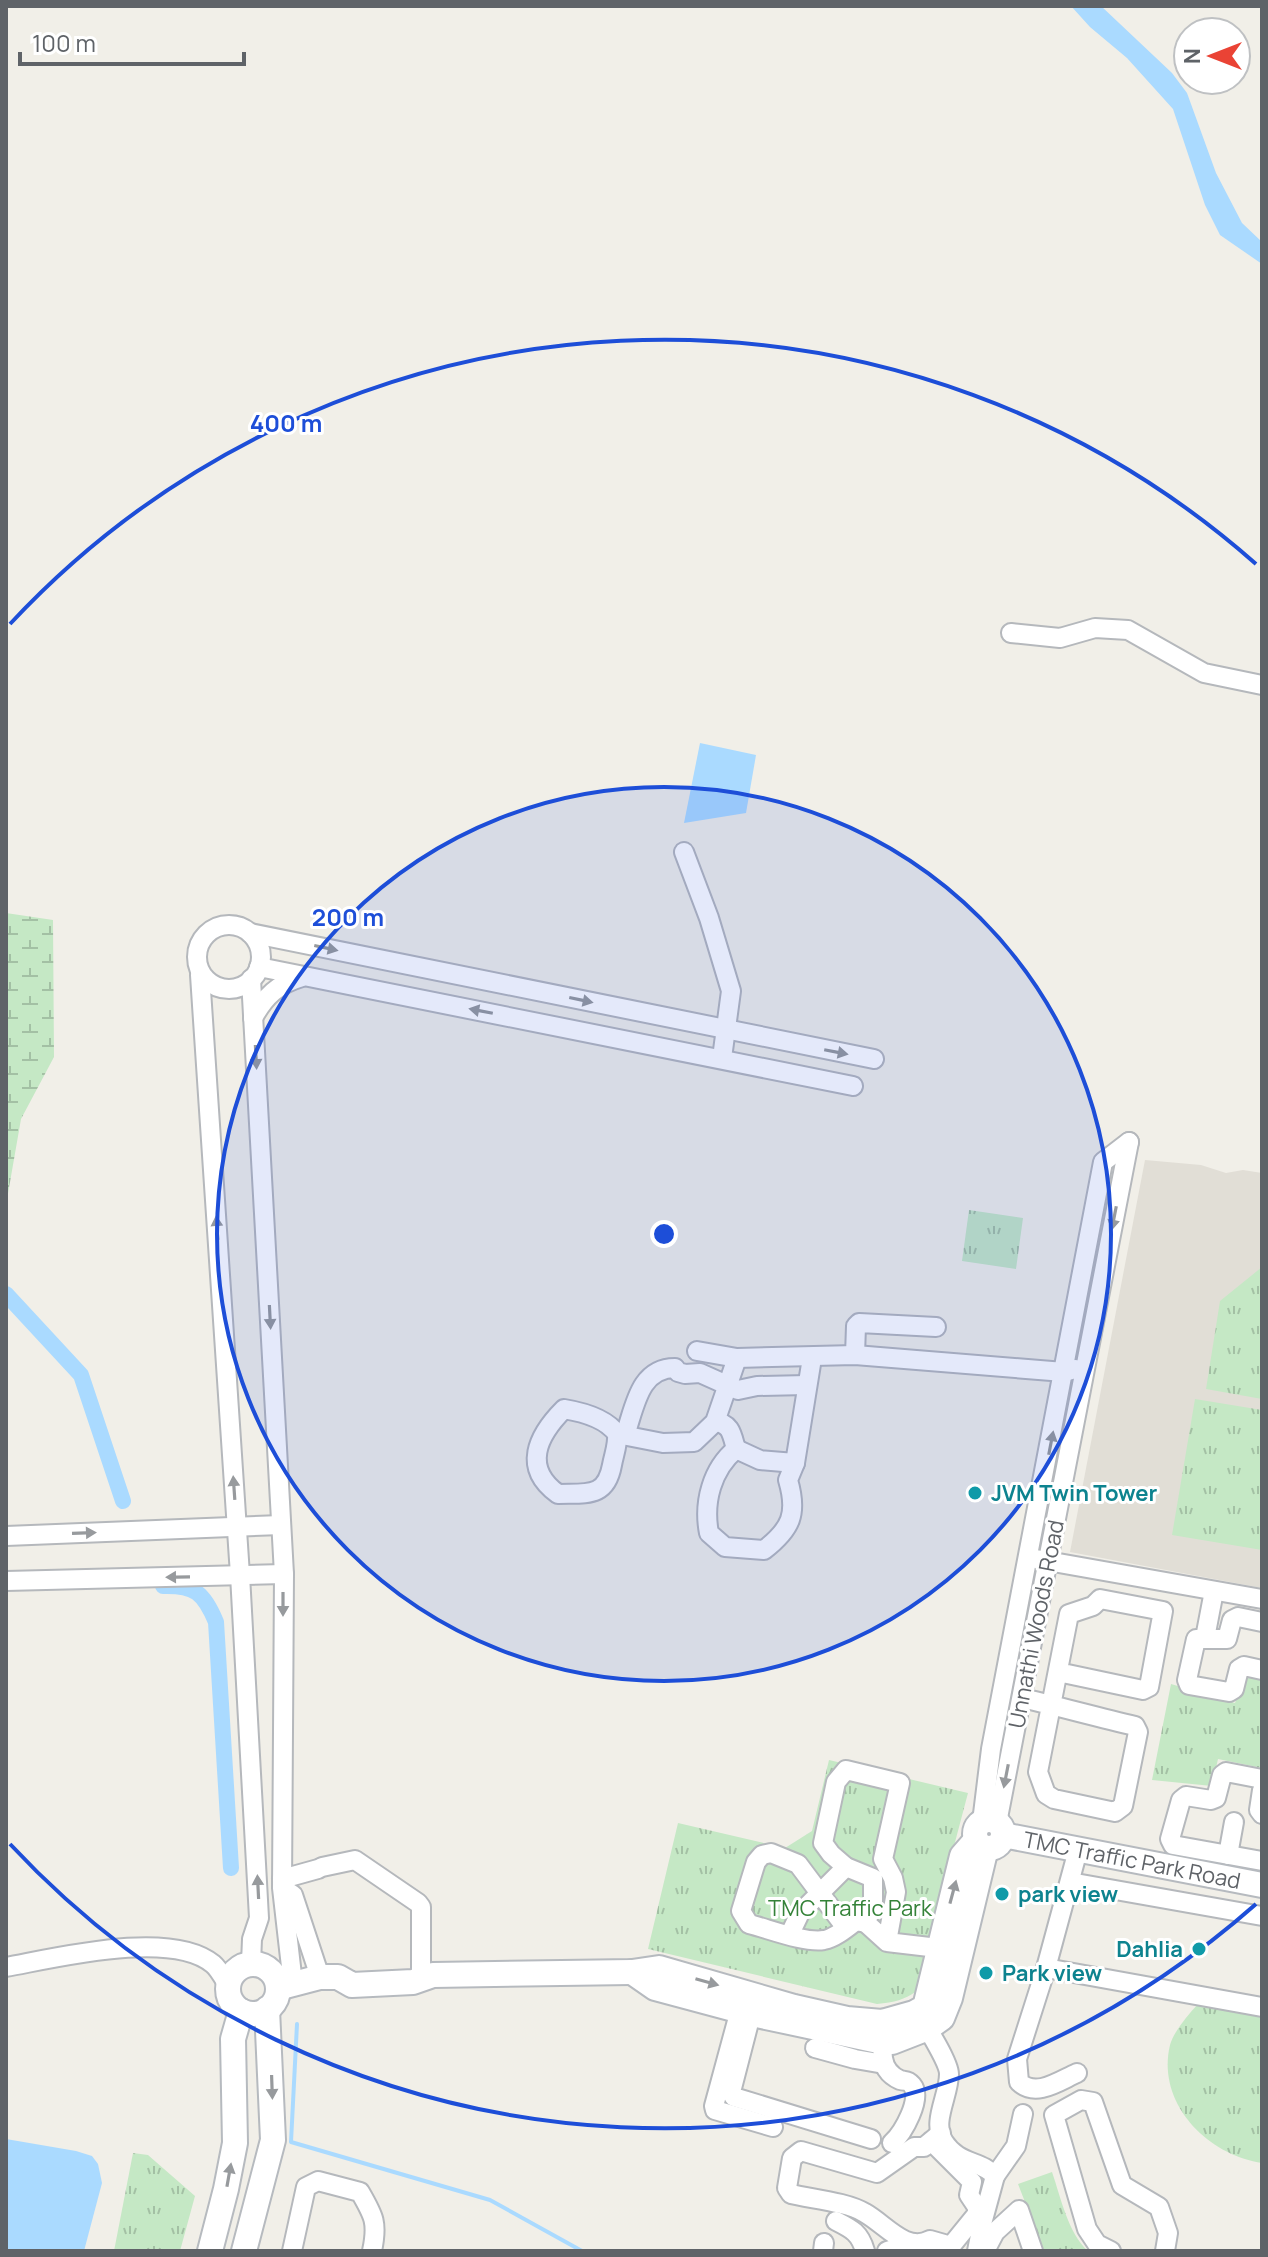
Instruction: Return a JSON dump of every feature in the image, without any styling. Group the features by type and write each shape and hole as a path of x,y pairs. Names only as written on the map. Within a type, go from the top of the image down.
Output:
{"street":[{"path":"1011,633 1060,638 1095,628 1128,630 1204,673 1262,685"},
{"path":"684,852 709,918 731,991 722,1058"},
{"path":"251,1963 252,1939 259,1918 237,1527 198,948 208,933 224,926 233,926 250,933 874,1059"},
{"path":"244,2251 273,2140 285,1922 282,1884 284,1574 253,1018 259,949 250,933"},
{"path":"200,975 217,987 226,989 245,985 255,973"},
{"path":"255,973 304,976 853,1086"},
{"path":"253,1018 273,990 304,976"},
{"name":"Unnathi Woods Road","path":"1129,1142 1022,1698 989,1834 991,1749 1103,1162 1129,1142"},
{"path":"855,1355 856,1326 859,1323 936,1327"},
{"path":"697,1351 737,1358 855,1355 1064,1372 1086,1366"},
{"path":"737,1358 727,1386 715,1422 694,1442 663,1443 621,1434 607,1423 564,1409 541,1435 537,1461 544,1484 558,1494 601,1490 609,1482 621,1434 644,1380 663,1368 675,1368 685,1374 694,1371 727,1386 738,1390 757,1386 807,1385"},
{"path":"736,1449 724,1459 712,1484 707,1507 709,1533 725,1547 764,1550 783,1535 790,1520 794,1501 788,1480 795,1463 812,1358"},
{"path":"715,1422 730,1428 736,1449 760,1460 795,1463"},
{"path":"6,1536 281,1525"},
{"path":"1029,1558 1262,1599"},
{"path":"6,1581 284,1574"},
{"path":"1058,1672 1143,1690 1149,1687 1168,1583"},
{"path":"1205,1638 1214,1591"},
{"path":"1022,1698 1051,1706 1135,1726 1138,1732 1123,1806 1115,1812 1054,1799 1046,1794 1038,1772 1051,1706 1058,1672 1069,1614 1093,1606 1100,1599 1163,1611"},
{"path":"1262,1622 1238,1617 1232,1620 1227,1639 1196,1639 1187,1680 1189,1685 1229,1692 1234,1689 1239,1669 1244,1666 1262,1670"},
{"path":"798,1864 823,1843 840,1774 846,1770 900,1783 883,1859 896,1892 887,1942"},
{"path":"1262,1779 1226,1772 1222,1775 1216,1798 1186,1796 1181,1800 1170,1839 1173,1845 1262,1861"},
{"path":"1262,1790 1259,1810 1262,1814"},
{"path":"1228,1855 1234,1822"},
{"path":"909,2244 862,2211 791,2194 787,2188 792,2158 801,2151 877,2173 914,2147 924,2147 936,2137 949,2070 927,2016 938,1948 962,1856 989,1834"},
{"path":"815,2048 892,2042 950,1998 989,1834"},
{"name":"TMC Traffic Park Road","path":"989,1834 1262,1885"},
{"path":"823,1843 846,1867 873,1878 873,1903 866,1923"},
{"path":"1077,2073 1036,2090 1025,2088 1019,2082 1017,2059 1078,1850"},
{"path":"846,1928 798,1864 771,1853 762,1855 756,1862 741,1911 749,1924 813,1940 826,1940 846,1928 856,1921 866,1923 887,1942 938,1948"},
{"path":"282,1884 320,1868 355,1860 421,1907 425,1975"},
{"path":"790,1934 800,1913 846,1867"},
{"path":"1070,1882 1262,1916"},
{"path":"282,1884 293,1895 329,1977"},
{"path":"259,1918 285,1922"},
{"path":"6,1967 131,1946 189,1953 213,1964 228,1985 231,2001 241,2011 251,2014 279,1994 329,1977 352,1985 413,1982 425,1975 632,1972 655,1988 748,2003 885,2042"},
{"path":"228,1985 236,1970 251,1963 273,1973 279,1994"},
{"path":"1046,1968 1262,2007"},
{"path":"748,2003 744,2044 731,2092 734,2097 871,2139"},
{"path":"748,2003 714,2106 715,2110 773,2127"},
{"path":"210,2251 235,2143 233,2039 241,2011"},
{"path":"885,2042 897,2078 909,2081 916,2098 899,2136 892,2143"},
{"path":"1111,2251 1097,2244 1087,2229 1054,2115 1081,2100 1093,2102 1122,2185 1159,2207 1168,2233 1165,2251"},
{"path":"977,2251 995,2176 1016,2146 1023,2114"},
{"path":"887,2251 930,2240 951,2246 977,2214 977,2207 969,2195 972,2182 944,2142 936,2137"},
{"path":"957,2161 987,2168 995,2176"},
{"path":"292,2251 306,2187 318,2181 360,2192 374,2215 377,2230 372,2251"},
{"path":"985,2251 995,2232 1019,2210 1033,2251"},
{"path":"863,2245 867,2214"},
{"path":"836,2221 855,2231 863,2245"}],"shaded area":[{"path":"1145,1160 1201,1165 1226,1173 1243,1170 1262,1173 1262,1588 1070,1552"}],"green space":[{"path":"6,913 53,920 54,1057 21,1119 6,1205"},
{"path":"969,1210 1023,1218 1016,1269 962,1261"},
{"path":"1262,1267 1262,1399 1206,1389 1220,1301"},
{"path":"1195,1399 1262,1410 1262,1550 1172,1535"},
{"path":"1244,1673 1260,1679 1262,1768 1218,1759 1212,1786 1152,1780 1171,1684 1235,1703"},
{"name":"TMC Traffic Park","path":"829,1760 968,1793 930,1937 941,1963 921,1987 907,1997 877,2004 648,1949 678,1823 785,1848 812,1831"},
{"path":"1198,2004 1262,2016 1262,2163 1222,2149 1190,2123 1178,2106 1168,2066 1170,2045 1178,2029"},
{"path":"133,2153 148,2155 195,2196 180,2251 114,2251"},
{"path":"1052,2172 1070,2225 1088,2251 1044,2251 1018,2184"}],"water":[{"path":"1071,6 1101,6 1172,73 1172,96 1188,96 1216,173 1242,223 1262,242 1262,264 1220,235 1205,205 1173,109 1127,58 1090,27"},
{"path":"700,743 756,755 746,813 684,823"},
{"path":"6,2139 76,2151 92,2156 98,2164 102,2183 84,2251 6,2251"}],"waterway":[{"path":"6,1294 81,1375 123,1501"},
{"path":"163,1586 183,1587 197,1593 216,1622 231,1868"},
{"path":"297,2024 291,2142 490,2200 582,2251"}],"place":[{"name":"JVM Twin Tower","path":"975,1493"},
{"name":"park view","path":"1002,1894"},
{"name":"Dahlia","path":"1199,1949"},
{"name":"Park view","path":"986,1973"}]}
